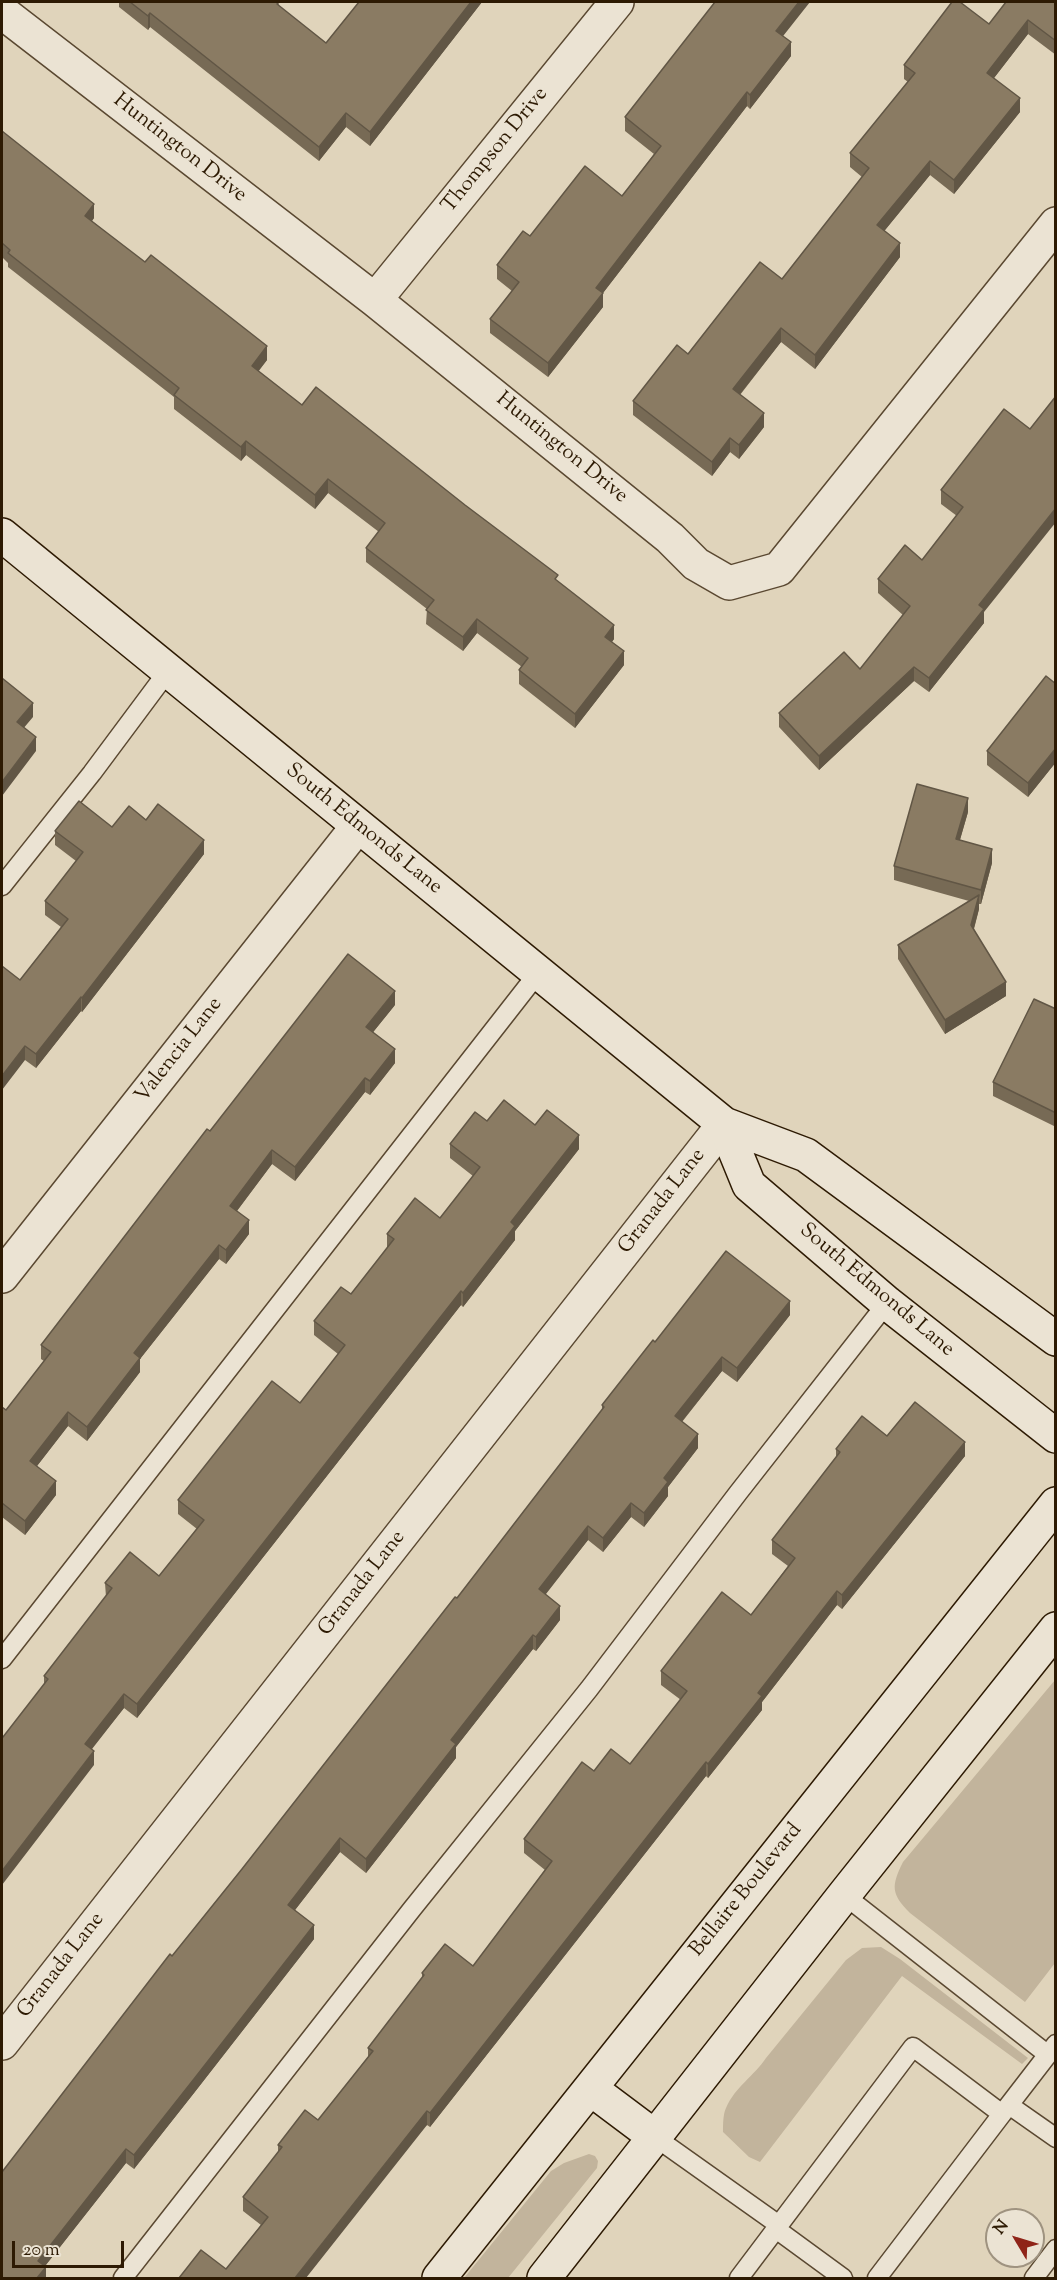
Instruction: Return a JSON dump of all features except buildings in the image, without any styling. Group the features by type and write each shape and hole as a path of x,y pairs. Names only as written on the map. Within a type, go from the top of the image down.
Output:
{"street":[{"name":"Thompson Drive","path":"375,300 617,2"},
{"name":"Huntington Drive","path":"2,12 375,300 670,538 696,564 729,583 779,569 1056,224"},
{"name":"South Edmonds Lane","path":"2,535 724,1124 806,1155 1056,1339"},
{"name":"Valencia Lane","path":"2,1276 358,826"},
{"name":"South Edmonds Lane","path":"724,1124 749,1185 887,1303 1056,1436"},
{"name":"Granada Lane","path":"2,2043 724,1124"},
{"name":"Bellaire Boulevard","path":"439,2278 1056,1504"},
{"path":"544,2278 1056,1629"},
{"path":"591,2089 656,2137"}],"lane":[{"path":"2,886 92,773 168,671"},
{"path":"2,1659 538,973"},
{"path":"123,2278 412,1909 590,1689 745,1484 887,1303"},
{"path":"844,1895 1051,2049 877,2278"},
{"path":"739,2278 913,2048 1005,2109 1056,2138"},
{"path":"656,2137 843,2278"},
{"path":"1034,2278 1056,2249"}],"shaded area":[{"path":"1055,1680 1055,1963 1025,2002 910,1913 896,1895 895,1884 903,1862"},
{"path":"881,1947 900,1959 1028,2058 1022,2064 902,1976 760,2162 749,2157 723,2132 724,2113 730,2101 846,1960 862,1948"},
{"path":"589,2154 595,2156 598,2161 597,2168 508,2278 464,2278 551,2171 564,2163"}]}
